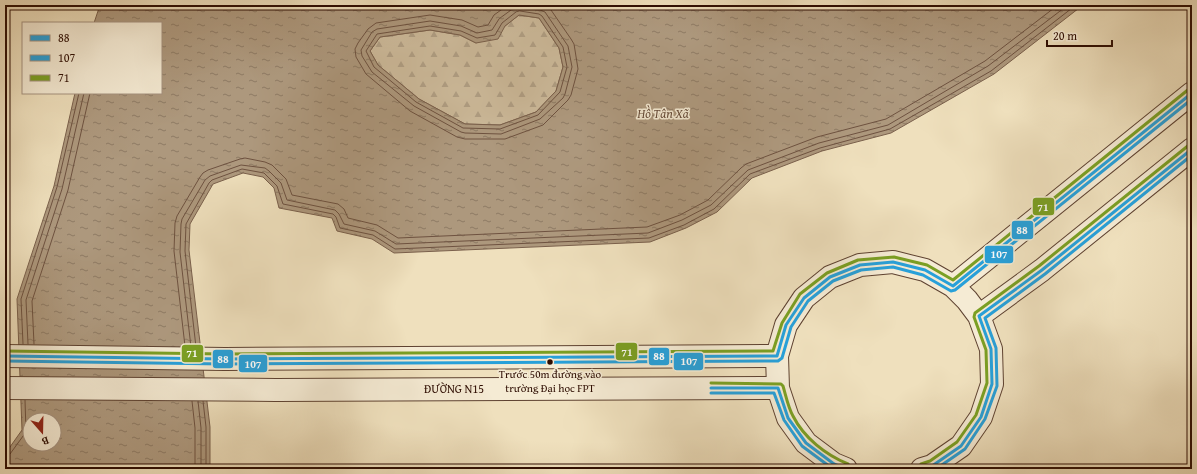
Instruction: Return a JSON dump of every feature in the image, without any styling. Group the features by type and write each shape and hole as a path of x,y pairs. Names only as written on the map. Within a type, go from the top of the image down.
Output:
{"street":[{"path":"953,286 1192,93"},
{"path":"978,316 1042,270 1192,149"},
{"path":"837,468 806,444 788,418 778,388 777,356 786,325 804,298 830,277 854,267 860,265 893,262 925,270 953,286 967,300 978,316 991,349 992,384 981,417 961,446 932,466 922,469"},
{"path":"10,356 224,360 777,356"},
{"path":"276,359 276,390"},
{"name":"ĐƯỜNG N15","path":"11,388 276,390 778,388"}],"green space":[{"path":"519,15 539,18 559,48 563,67 556,91 536,112 500,125 465,124 419,99 378,65 370,51 380,37 430,30 460,35 476,43 505,26"}],"water":[{"name":"Hồ Tân Xã","path":"100,5 1083,5 994,74 891,133 822,151 752,178 717,212 686,228 650,242 394,253 372,239 337,231 332,218 279,208 274,188 263,177 243,173 213,184 190,224 189,250 210,427 210,469 5,469 5,454 22,430 17,299 54,186 75,94 162,94 162,22 94,22","holes":["519,15 539,18 559,48 563,67 556,91 536,112 500,125 465,124 419,99 378,65 370,51 380,37 430,30 460,35 476,43 498,39 505,26"]}],"transit line":[{"name":"71","path":"5,351 225,354 773,351 782,323 800,294 827,273 858,260 894,257 927,265 953,280 1189,89"},
{"name":"88","path":"5,356 225,359 777,356 786,325 804,298 830,277 860,265 893,262 925,270 953,286 1192,93"},
{"name":"107","path":"5,361 225,364 778,361 782,358 791,327 808,301 833,281 861,270 893,267 923,275 951,291 955,290 1192,99"},
{"name":"71","path":"921,464 930,461 957,442 976,415 987,383 986,350 974,317 975,313 1039,266 1189,145"},
{"name":"88","path":"922,469 932,466 961,446 981,417 992,384 991,349 979,316 1042,270 1192,149"},
{"name":"107","path":"936,469 965,449 985,419 997,386 996,348 985,318 1045,274 1192,155"},
{"name":"71","path":"711,383 781,384 783,386 791,413 803,432 824,451 848,464"},
{"name":"88","path":"711,388 778,388 788,418 806,443 834,464 846,469"},
{"name":"107","path":"711,393 774,393 784,420 802,446 833,469"}],"place":[{"name":"Trước 50m đường vào trường Đại học FPT","path":"550,362"}]}
